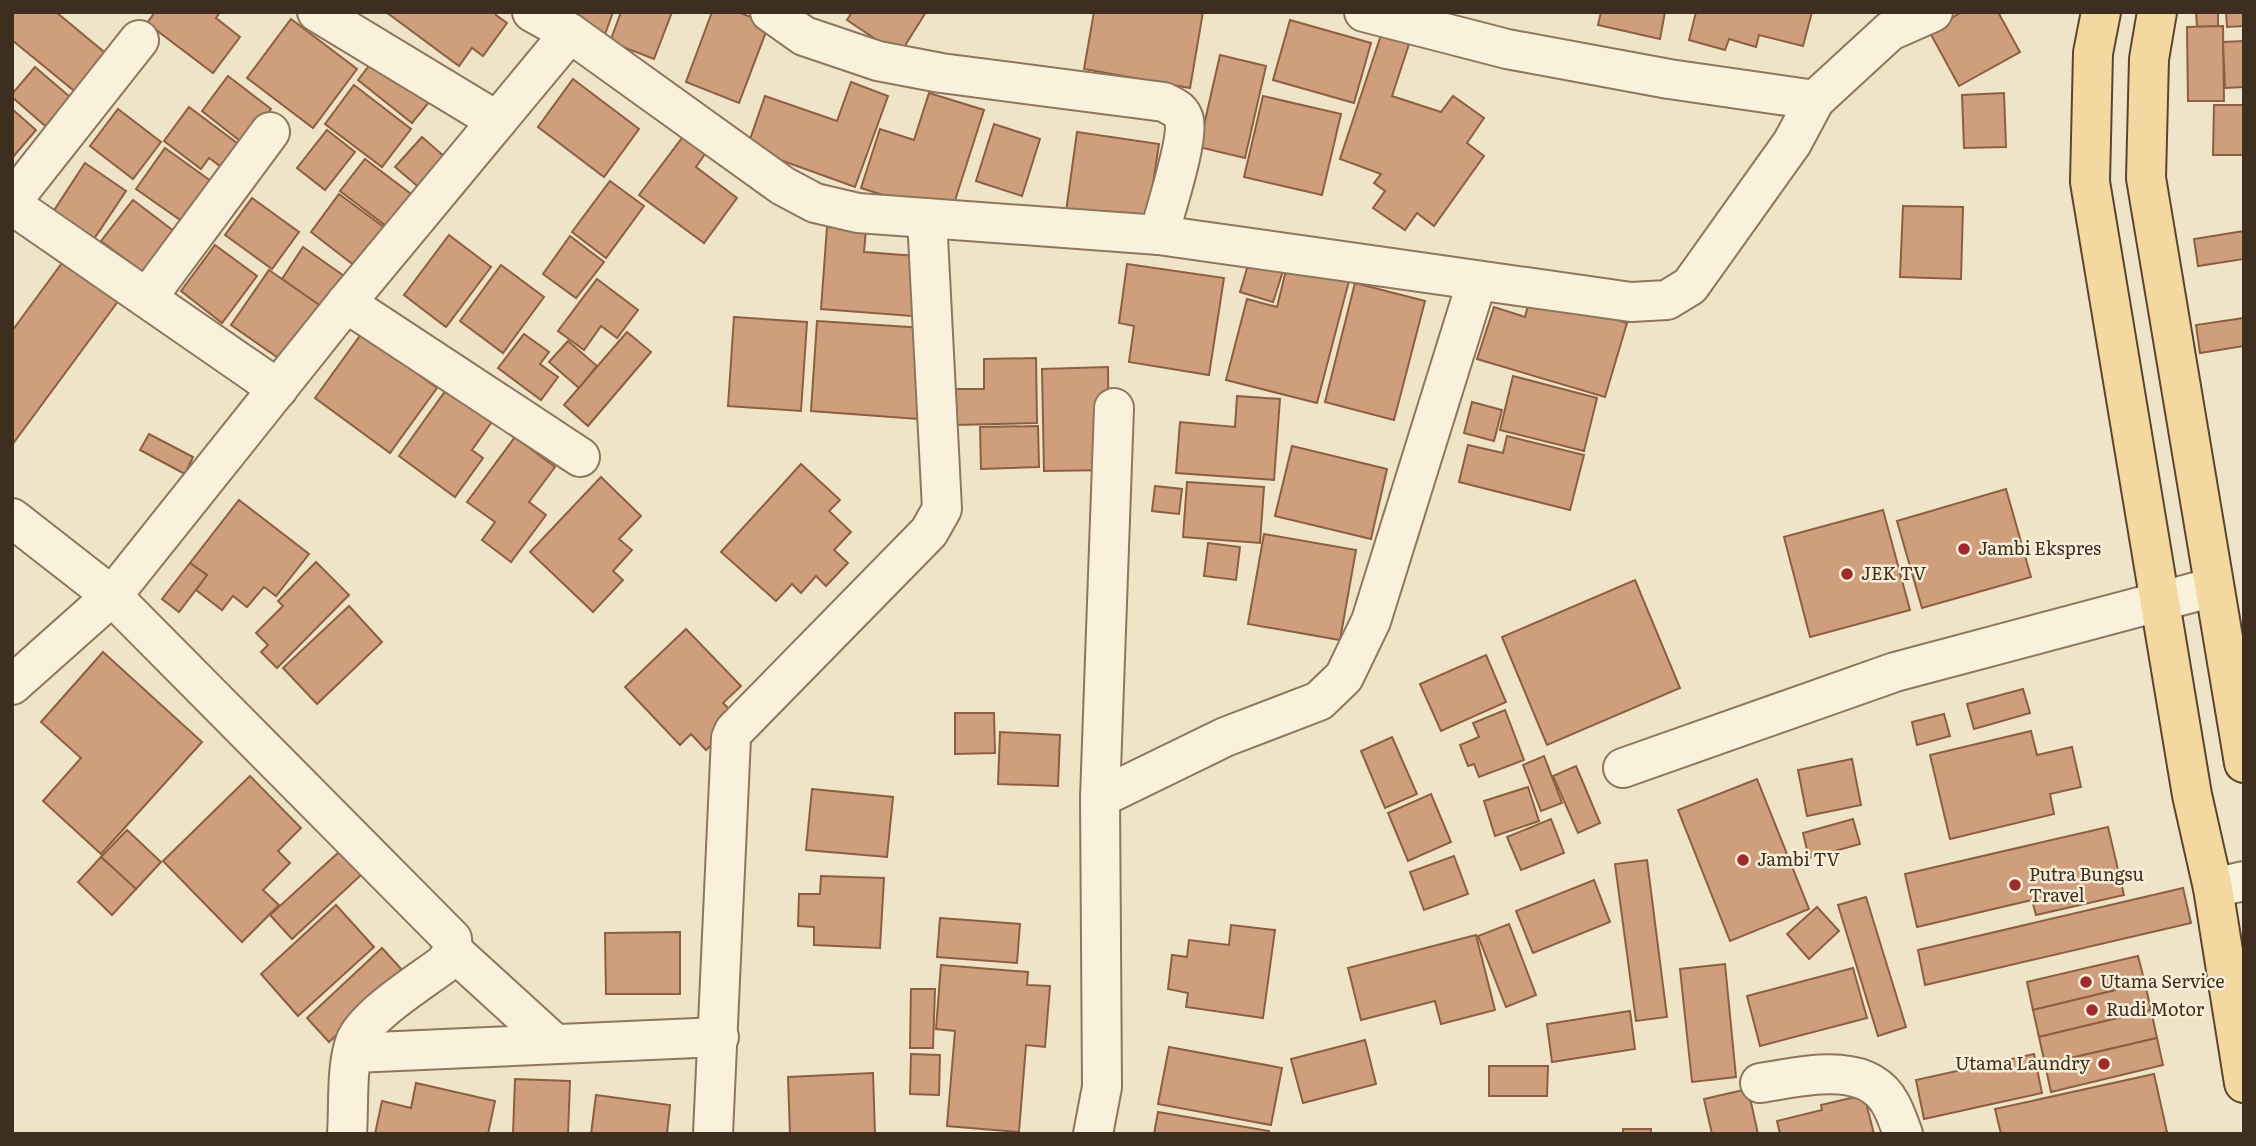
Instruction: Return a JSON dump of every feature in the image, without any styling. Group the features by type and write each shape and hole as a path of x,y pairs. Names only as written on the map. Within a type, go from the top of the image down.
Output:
{"main road":[{"path":"2101,12 2093,53 2090,182 2192,795 2229,885 2244,1083"},
{"path":"2157,12 2149,59 2146,178 2244,763"}],"street":[{"path":"317,12 497,121"},
{"path":"533,12 569,33 783,186 814,203 858,213 1159,235 1631,302 1667,300 1690,286 1792,143 1815,100 1890,31 1933,12"},
{"path":"769,12 804,36 877,61 941,73 1164,102 1180,110 1185,122 1183,142 1159,235"},
{"path":"1364,12 1507,49 1669,79 1815,100"},
{"path":"12,685 112,596 346,303 569,33"},
{"path":"139,40 12,203 278,389"},
{"path":"147,298 270,132"},
{"path":"713,1134 731,738 734,731 929,533 942,509 927,218"},
{"path":"1100,798 1225,737 1319,701 1344,677 1371,621 1477,281"},
{"path":"346,303 580,457"},
{"path":"1093,1134 1102,1087 1100,798 1114,408"},
{"path":"12,518 112,596 452,939 453,951 444,964 366,1024 355,1042 347,1134"},
{"path":"1623,768 1895,672 2214,587"},
{"path":"453,951 555,1044"},
{"path":"353,1053 719,1037"},
{"path":"1760,1083 1834,1073 1867,1080 1889,1101 1903,1134"}],"building":[{"path":"12,12 56,12 115,61 84,99 12,40"},
{"path":"155,12 220,12 216,18 240,37 213,73 147,23"},
{"path":"386,12 497,12 496,15 507,23 483,56 472,48 459,66"},
{"path":"555,12 613,12 604,37"},
{"path":"621,12 672,12 654,59 610,42"},
{"path":"712,12 738,12 769,24 739,103 686,82"},
{"path":"852,12 926,12 899,55 847,20"},
{"path":"1094,12 1203,12 1190,88 1084,69"},
{"path":"1601,12 1665,12 1660,39 1598,25"},
{"path":"1696,12 1812,12 1803,46 1759,35 1756,47 1729,39 1725,50 1689,40"},
{"path":"1962,12 1998,12 2020,52 1959,86 1929,31"},
{"path":"2196,12 2218,12 2218,26 2197,27"},
{"path":"2226,12 2244,12 2244,26 2227,27"},
{"path":"291,19 357,69 313,128 247,78"},
{"path":"1290,20 1371,43 1354,103 1273,80"},
{"path":"1386,20 1414,29 1392,96 1441,112 1453,96 1484,118 1467,143 1484,156 1434,226 1417,213 1405,230 1373,208 1385,191 1374,183 1381,174 1340,159"},
{"path":"2223,26 2224,101 2188,101 2187,27"},
{"path":"2244,41 2244,87 2225,88 2223,42"},
{"path":"379,53 434,96 412,123 358,80"},
{"path":"1220,55 1266,66 1245,158 1199,147"},
{"path":"35,67 76,102 51,131 12,97"},
{"path":"228,76 271,109 244,144 202,111"},
{"path":"573,79 639,129 604,177 538,127"},
{"path":"851,82 888,96 855,187 747,148 765,96 837,121"},
{"path":"354,85 411,129 382,167 325,124"},
{"path":"929,93 984,110 950,216 861,188 880,129 914,140"},
{"path":"2004,93 2006,147 1964,148 1962,95"},
{"path":"1263,96 1341,114 1322,195 1244,177"},
{"path":"2214,105 2244,105 2244,155 2213,155"},
{"path":"189,107 245,149 228,172 209,158 201,169 164,141"},
{"path":"12,109 36,130 13,157 12,156"},
{"path":"118,109 161,142 133,179 90,146"},
{"path":"994,124 1040,139 1022,196 976,181"},
{"path":"327,130 355,152 325,190 297,168"},
{"path":"1077,132 1159,144 1146,231 1065,219"},
{"path":"685,134 707,151 696,167 737,198 704,243 639,195"},
{"path":"422,137 454,165 428,195 395,167"},
{"path":"165,148 215,184 186,224 136,189"},
{"path":"365,159 415,197 390,229 340,191"},
{"path":"85,163 126,191 94,239 53,212"},
{"path":"610,181 644,206 606,258 572,232"},
{"path":"339,194 393,234 364,273 311,232"},
{"path":"252,198 299,232 272,269 225,235"},
{"path":"133,200 175,232 144,273 101,241"},
{"path":"1903,206 1963,207 1961,279 1900,277"},
{"path":"827,227 866,229 864,252 916,256 912,316 821,309"},
{"path":"2244,231 2244,259 2198,266 2194,239"},
{"path":"449,235 491,267 446,327 404,295"},
{"path":"570,236 604,262 576,298 543,274"},
{"path":"215,245 257,276 222,323 181,291"},
{"path":"303,247 344,276 322,307 282,279"},
{"path":"1250,258 1284,268 1273,302 1240,292"},
{"path":"65,259 119,300 12,445 12,331"},
{"path":"1288,262 1350,277 1317,403 1226,380 1247,299 1277,307"},
{"path":"1127,264 1224,278 1209,375 1129,362 1134,326 1119,323"},
{"path":"501,265 544,297 503,353 460,321"},
{"path":"269,270 322,307 284,362 231,325"},
{"path":"597,279 638,310 617,338 601,326 584,350 558,331"},
{"path":"1355,283 1425,301 1394,420 1325,402"},
{"path":"1531,294 1627,323 1605,397 1477,359 1494,307 1525,317"},
{"path":"734,317 807,322 801,411 728,406"},
{"path":"2244,318 2244,346 2200,353 2196,325"},
{"path":"817,321 924,328 918,419 811,411"},
{"path":"627,332 651,352 588,426 564,405"},
{"path":"362,333 437,388 390,453 315,398"},
{"path":"524,334 549,352 540,364 558,377 541,400 498,368"},
{"path":"568,341 597,366 579,388 549,362"},
{"path":"1036,358 1037,423 954,425 954,389 984,389 984,359"},
{"path":"1108,367 1109,470 1044,471 1042,369"},
{"path":"1513,376 1597,398 1584,451 1500,430"},
{"path":"451,383 496,416 472,450 483,458 455,497 399,456"},
{"path":"1237,396 1280,399 1274,480 1176,473 1180,422 1235,427"},
{"path":"1472,402 1502,410 1494,441 1464,433"},
{"path":"1038,426 1039,467 981,469 980,427"},
{"path":"149,434 193,457 185,474 140,450"},
{"path":"1507,436 1584,455 1570,510 1459,482 1468,445 1503,453"},
{"path":"515,437 555,467 529,502 546,515 511,562 482,540 495,522 467,502"},
{"path":"1292,446 1387,469 1371,539 1275,516"},
{"path":"801,464 840,500 829,511 851,532 834,550 848,563 826,586 816,576 801,593 792,584 776,601 721,552"},
{"path":"601,477 641,516 619,539 632,550 613,571 623,580 593,612 530,552"},
{"path":"1187,482 1264,487 1260,543 1183,537"},
{"path":"1155,486 1182,489 1179,514 1152,511"},
{"name":"Jambi Ekspres","path":"2006,489 2031,577 1922,608 1897,521"},
{"path":"239,500 309,554 276,596 264,587 247,607 233,596 222,610 196,590 207,575 190,563"},
{"name":"JEK TV","path":"1883,510 1910,610 1810,637 1784,537"},
{"path":"1264,534 1356,550 1340,640 1248,624"},
{"path":"1208,543 1240,547 1236,580 1204,576"},
{"path":"316,562 349,595 277,668 261,652 268,645 256,633 283,606 278,601"},
{"path":"190,563 207,575 179,612 162,599"},
{"path":"1635,580 1680,688 1547,745 1502,637"},
{"path":"349,606 382,642 317,704 283,668"},
{"path":"686,629 741,686 723,703 739,719 706,750 691,734 680,745 625,687"},
{"path":"103,652 202,742 101,854 43,801 81,758 41,722"},
{"path":"1486,655 1506,702 1441,731 1420,684"},
{"path":"2023,689 2030,713 1974,729 1967,704"},
{"path":"1505,710 1524,760 1479,777 1474,764 1468,766 1460,745 1479,737 1473,723"},
{"path":"955,713 994,713 995,753 955,754"},
{"path":"1944,714 1950,736 1917,745 1912,722"},
{"path":"2031,731 2037,755 2072,747 2081,787 2050,794 2054,814 1950,839 1930,755"},
{"path":"1000,732 1060,735 1058,786 998,784"},
{"path":"1392,737 1417,794 1385,808 1361,751"},
{"path":"1544,756 1562,803 1541,811 1523,765"},
{"path":"1852,759 1861,805 1807,816 1798,770"},
{"path":"1576,766 1600,823 1578,833 1553,776"},
{"path":"250,776 301,828 278,851 290,863 263,890 279,905 242,942 163,861"},
{"name":"Jambi TV","path":"1757,779 1809,909 1730,941 1678,810"},
{"path":"1528,787 1539,821 1495,836 1484,801"},
{"path":"812,789 893,797 887,857 806,850"},
{"path":"1431,794 1451,842 1408,861 1388,813"},
{"path":"1551,819 1564,853 1521,870 1507,837"},
{"path":"1853,819 1860,844 1809,858 1803,833"},
{"name":"Putra Bungsu Travel","path":"2108,827 2124,895 2036,915 2032,900 1917,927 1905,874"},
{"path":"127,830 161,862 136,889 101,857"},
{"path":"339,852 361,875 292,939 270,915"},
{"path":"1454,856 1468,894 1424,910 1410,872"},
{"path":"101,857 136,889 112,915 78,882"},
{"path":"1647,860 1667,1017 1636,1021 1615,864"},
{"path":"821,876 884,878 880,948 814,945 814,927 798,926 799,894 820,894"},
{"path":"1594,880 1610,922 1533,953 1516,911"},
{"path":"2183,888 2191,923 1925,985 1918,950"},
{"path":"1866,897 1906,1027 1878,1036 1838,905"},
{"path":"336,905 374,947 298,1016 261,974"},
{"path":"1817,907 1839,931 1809,959 1787,934"},
{"path":"940,918 1020,924 1017,963 937,957"},
{"path":"1509,924 1536,995 1506,1007 1478,936"},
{"path":"1231,925 1275,930 1263,1018 1186,1007 1188,993 1168,989 1172,955 1187,957 1189,940 1229,945"},
{"path":"680,932 680,994 606,994 605,933"},
{"path":"1476,935 1495,1010 1441,1024 1435,1001 1361,1020 1348,968"},
{"path":"382,948 404,972 329,1042 307,1018"},
{"name":"Utama Service","path":"2138,956 2145,983 2033,1010 2027,982"},
{"path":"1725,964 1736,1077 1692,1082 1680,969"},
{"path":"941,965 1028,972 1027,985 1050,986 1045,1047 1026,1045 1019,1132 947,1126 955,1031 936,1029"},
{"path":"1853,968 1867,1018 1760,1046 1747,996"},
{"name":"Rudi Motor","path":"2145,983 2151,1010 2039,1037 2033,1010"},
{"path":"911,989 935,989 933,1048 910,1048"},
{"path":"2151,1010 2157,1038 2045,1064 2039,1037"},
{"path":"1630,1011 1635,1049 1552,1062 1547,1024"},
{"name":"Utama Laundry","path":"2157,1038 2163,1065 2051,1092 2045,1064"},
{"path":"1365,1040 1376,1084 1303,1103 1291,1059"},
{"path":"1169,1047 1282,1068 1271,1125 1158,1104"},
{"path":"911,1054 940,1055 939,1095 910,1094"},
{"path":"2034,1054 2042,1093 1924,1119 1916,1080"},
{"path":"1489,1066 1548,1066 1547,1096 1489,1096"},
{"path":"873,1073 875,1134 790,1134 788,1077"},
{"path":"2154,1074 2167,1132 2001,1134 1995,1109"},
{"path":"515,1079 570,1081 568,1134 513,1134"},
{"path":"416,1083 495,1101 488,1134 375,1134 382,1101 411,1108"},
{"path":"1748,1089 1758,1134 1712,1134 1704,1099"},
{"path":"596,1095 670,1105 667,1134 591,1134"},
{"path":"1864,1095 1874,1134 1780,1134 1777,1121 1822,1110 1821,1105"},
{"path":"1158,1112 1269,1131 1269,1134 1154,1134"},
{"path":"1623,1129 1651,1129 1651,1134 1623,1134"}],"place":[{"name":"Jambi Ekspres","path":"1964,549"},
{"name":"JEK TV","path":"1847,574"},
{"name":"Jambi TV","path":"1743,860"},
{"name":"Putra Bungsu Travel","path":"2015,885"},
{"name":"Utama Service","path":"2086,982"},
{"name":"Rudi Motor","path":"2092,1010"},
{"name":"Utama Laundry","path":"2104,1064"}]}
